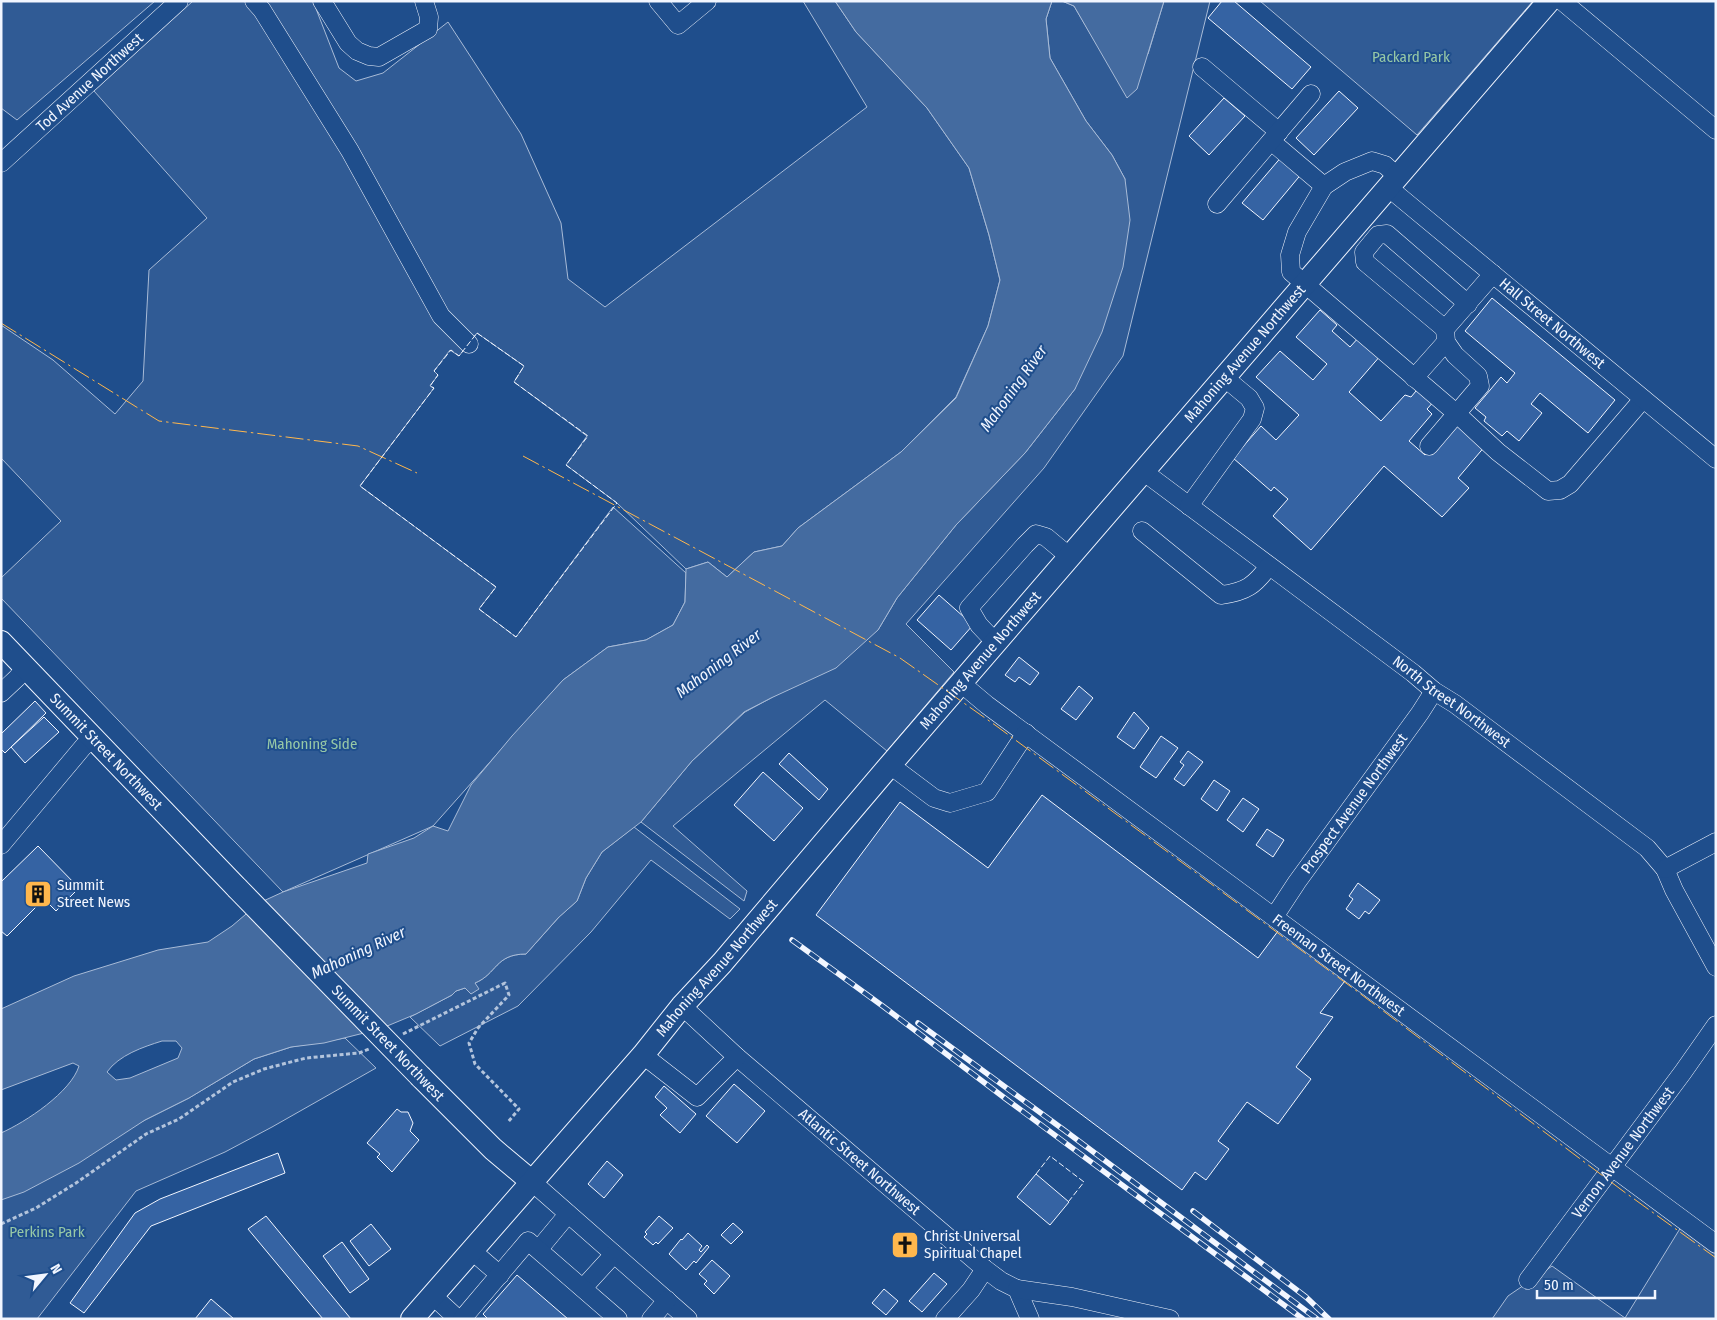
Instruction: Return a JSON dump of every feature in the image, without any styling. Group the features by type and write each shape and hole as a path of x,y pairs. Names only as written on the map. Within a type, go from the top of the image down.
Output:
{"main road":[{"name":"Mahoning Avenue Northwest","path":"412,1319 643,1055 682,1006 722,963 890,765 962,684 1549,1"},
{"name":"Summit Street Northwest","path":"1,642 420,1077 493,1149 531,1181"}],"street":[{"name":"Tod Avenue Northwest","path":"1,163 179,1"},
{"path":"254,1 262,10 350,151 441,316 469,344"},
{"path":"322,1 348,43 357,51 369,56 379,57 428,29 429,17 424,1"},
{"path":"658,1 678,25 707,1"},
{"path":"1562,1 1716,130"},
{"path":"1202,67 1324,186 1297,232 1290,255 1291,272 1456,413 1498,452 1548,491 1560,490 1570,484 1643,399"},
{"path":"1217,204 1311,94"},
{"name":"Hall Street Northwest","path":"1324,186 1345,172 1372,161 1385,165 1394,182 1493,274 1716,459"},
{"path":"1354,228 1372,242"},
{"path":"1428,446 1480,386 1478,376 1455,355 1446,336 1365,262 1364,252 1378,235 1387,234 1468,304"},
{"path":"1414,378 1468,304 1493,274"},
{"path":"1189,506 1252,419 1255,408 1249,398 1225,378"},
{"name":"North Street Northwest","path":"1144,472 1413,673 1434,691 1455,704 1647,848 1666,869 1674,890 1716,967"},
{"path":"1142,531 1222,595 1236,593 1258,582 1269,566"},
{"path":"996,643 979,624 969,608 1036,534 1046,537 1070,558"},
{"path":"1,693 26,667"},
{"name":"Freeman Street Northwest","path":"962,684 1716,1244"},
{"name":"Prospect Avenue Northwest","path":"1274,916 1434,691"},
{"path":"890,765 934,798 950,803 987,792 1026,733"},
{"path":"1,845 93,738"},
{"path":"1666,869 1716,842"},
{"name":"Atlantic Street Northwest","path":"682,1006 737,1057 985,1269 1001,1281 1017,1289"},
{"name":"Vernon Avenue Northwest","path":"1528,1280 1716,1025"},
{"path":"643,1055 697,1097 737,1057"},
{"name":"Summit Street Northwest","path":"531,1181 688,1319"},
{"path":"538,1249 568,1214"},
{"path":"462,1319 528,1241 618,1319"},
{"path":"471,1250 500,1274"},
{"path":"583,1288 614,1254"},
{"path":"945,1319 985,1269"},
{"path":"1017,1289 1030,1319"},
{"path":"1017,1289 1072,1297 1170,1319"},
{"path":"432,1295 458,1319"},
{"path":"651,1319 666,1300"}],"path":[{"path":"401,1035 504,983 509,995 478,1028 469,1043 475,1064 519,1109 508,1122"},
{"path":"1,1224 36,1208 76,1183 146,1134 178,1119 233,1082 264,1069 306,1058 359,1053 376,1046"}],"green space":[{"path":"1,1 155,1 17,120 1,108"},
{"name":"Mahoning Side","path":"193,1 313,1 339,68 356,81 383,73 448,22 521,134 561,223 568,279 605,307 867,107 803,1 835,1 856,32 927,108 969,168 1000,280 988,326 956,397 901,452 798,528 782,546 754,552 727,577 708,562 686,569 617,503 566,465 587,436 514,382 524,366 477,333 459,356 450,350 434,371 438,375 430,386 434,388 360,486 496,587 479,609 516,637 613,507 686,573 685,602 673,625 646,640 608,647 563,680 433,826 283,892 1,598 1,578 61,521 1,458 1,325 53,360 115,414 143,381 149,270 207,218 94,91"},
{"path":"1052,1 1062,1 1074,6 1097,45 1148,54 1164,1 1210,1 1123,356 1044,468 906,624 954,672 887,751 825,700 673,826 747,891 744,901 641,822 692,761 745,712 771,698 878,630 897,598 956,525 1025,453 1075,389 1125,179 1112,155 1086,121 1050,58 1046,19"},
{"name":"Packard Park","path":"1260,1 1533,1 1417,135"},
{"path":"634,827 740,909 730,919 651,860 591,932 518,1006 440,1046 410,1017 452,995 456,991 465,988 471,994 475,983 488,975 502,961 508,957 526,954 560,916 577,901 586,878 602,852"},
{"name":"Perkins Park","path":"345,1038 376,1068 225,1152 136,1191 37,1319 1,1319 1,1198 189,1098 254,1059 291,1047"},
{"path":"1681,1227 1716,1253 1716,1319 1492,1319 1508,1296 1552,1266 1625,1318"}],"water":[{"name":"Mahoning River","path":"835,1 1052,1 1046,19 1050,58 1086,121 1112,155 1125,179 1130,220 1123,267 1102,332 1075,389 1025,453 956,525 897,598 878,630 836,668 744,712 692,761 641,822 602,852 586,878 577,901 558,918 526,954 508,957 502,961 488,975 475,983 479,989 471,994 465,988 456,991 416,1014 380,1029 324,1043 291,1047 254,1059 189,1098 145,1120 79,1163 24,1192 1,1200 1,1133 23,1122 57,1096 67,1086 79,1066 73,1063 1,1090 1,1009 74,976 158,950 208,942 232,926 259,903 283,892 367,863 368,854 414,838 433,826 448,831 471,785 563,680 608,647 646,640 673,625 685,602 686,569 708,562 727,577 754,552 782,546 798,528 901,452 956,398 988,326 1000,280 989,235 969,168 927,108 856,32","holes":["162,1041 176,1041 182,1048 178,1058 130,1078 116,1080 107,1072 118,1061 139,1049"]},
{"path":"1062,1 1164,1 1137,89 1127,98 1074,6"}],"building":[{"path":"1222,1 1234,1 1311,67 1292,89 1208,18"},
{"path":"1339,91 1358,108 1314,155 1296,138"},
{"path":"1224,98 1245,116 1209,155 1189,136"},
{"path":"1283,155 1303,172 1263,220 1242,203"},
{"path":"1492,298 1615,400 1588,433 1540,393 1531,404 1542,413 1519,441 1507,431 1502,436 1484,421 1486,417 1475,408 1501,377 1507,383 1515,373 1465,331"},
{"path":"1320,310 1337,325 1332,331 1350,347 1360,336 1381,355 1349,392 1381,421 1405,395 1411,397 1421,385 1436,399 1427,409 1432,414 1409,441 1425,455 1456,419 1486,445 1458,478 1469,488 1442,517 1384,466 1311,550 1273,516 1288,499 1274,487 1271,491 1233,458 1261,426 1276,440 1299,415 1256,377 1280,351 1313,380 1327,364 1296,337"},
{"path":"939,595 973,625 951,650 917,620"},
{"path":"1019,657 1039,673 1030,685 1019,677 1015,682 1005,675"},
{"path":"1079,686 1093,698 1076,720 1061,709"},
{"path":"35,701 46,713 5,753 1,749 1,734"},
{"path":"1134,712 1149,728 1134,749 1117,737"},
{"path":"44,717 59,732 25,763 11,747"},
{"path":"1161,736 1178,748 1156,778 1140,767"},
{"path":"1188,751 1203,762 1184,786 1174,779 1184,765 1180,762"},
{"path":"789,753 828,789 819,800 779,764"},
{"path":"763,772 803,808 774,841 734,805"},
{"path":"1214,780 1230,791 1217,811 1201,799"},
{"path":"1042,795 1258,958 1281,927 1348,977 1320,1013 1333,1017 1296,1067 1311,1079 1278,1124 1247,1102 1218,1141 1229,1149 1206,1180 1195,1172 1182,1190 816,915 900,802 988,868"},
{"path":"1243,798 1259,809 1243,832 1227,820"},
{"path":"1267,829 1284,840 1273,857 1256,845"},
{"name":"Summit Street News","path":"38,846 79,888 56,911 44,899 7,936 1,931 1,882"},
{"path":"1358,883 1380,900 1369,914 1365,911 1359,919 1346,909 1353,899 1349,896"},
{"path":"734,1084 765,1111 737,1143 706,1116"},
{"path":"664,1086 696,1114 680,1133 660,1115 667,1108 655,1097"},
{"path":"397,1109 401,1112 408,1112 413,1123 410,1131 419,1140 392,1172 377,1157 380,1154 367,1143"},
{"path":"278,1153 285,1173 151,1226 84,1313 70,1303 135,1213 160,1199"},
{"path":"607,1161 623,1175 604,1198 588,1184"},
{"path":"1036,1174 1069,1202 1050,1225 1017,1197"},
{"path":"266,1216 351,1319 323,1319 248,1229"},
{"path":"659,1216 673,1228 658,1244 656,1242 653,1245 644,1237 647,1234 645,1232"},
{"path":"733,1223 743,1232 731,1244 721,1235"},
{"path":"371,1224 391,1249 369,1266 350,1241"},
{"path":"688,1233 702,1246 699,1250 701,1252 707,1245 709,1247 696,1263 694,1261 686,1270 669,1254"},
{"path":"342,1242 369,1279 350,1293 323,1256"},
{"path":"712,1260 730,1276 714,1294 704,1284 707,1281 699,1274"},
{"path":"934,1273 947,1284 922,1312 909,1301"},
{"path":"517,1275 568,1319 488,1319 483,1314"},
{"path":"884,1289 898,1301 886,1315 872,1303"},
{"path":"211,1299 234,1319 195,1319"}],"railway":[{"path":"792,940 1303,1319"},
{"path":"918,1023 1317,1319"},
{"path":"1193,1211 1306,1297 1329,1319"}],"fence":[{"path":"477,333 524,366 514,382 588,436 566,465 617,503 516,637 479,609 496,587 360,486 434,388 430,386 438,375 434,371 451,350 459,356 477,333"},
{"path":"1036,1174 1050,1156 1084,1182 1069,1201"}],"power":[{"path":"1,323 159,421 358,446 417,473"},
{"path":"523,456 900,658 995,725 1716,1258"}],"place":[{"name":"Summit Street News","path":"38,894"},
{"name":"Christ Universal Spiritual Chapel","path":"905,1245"}]}
